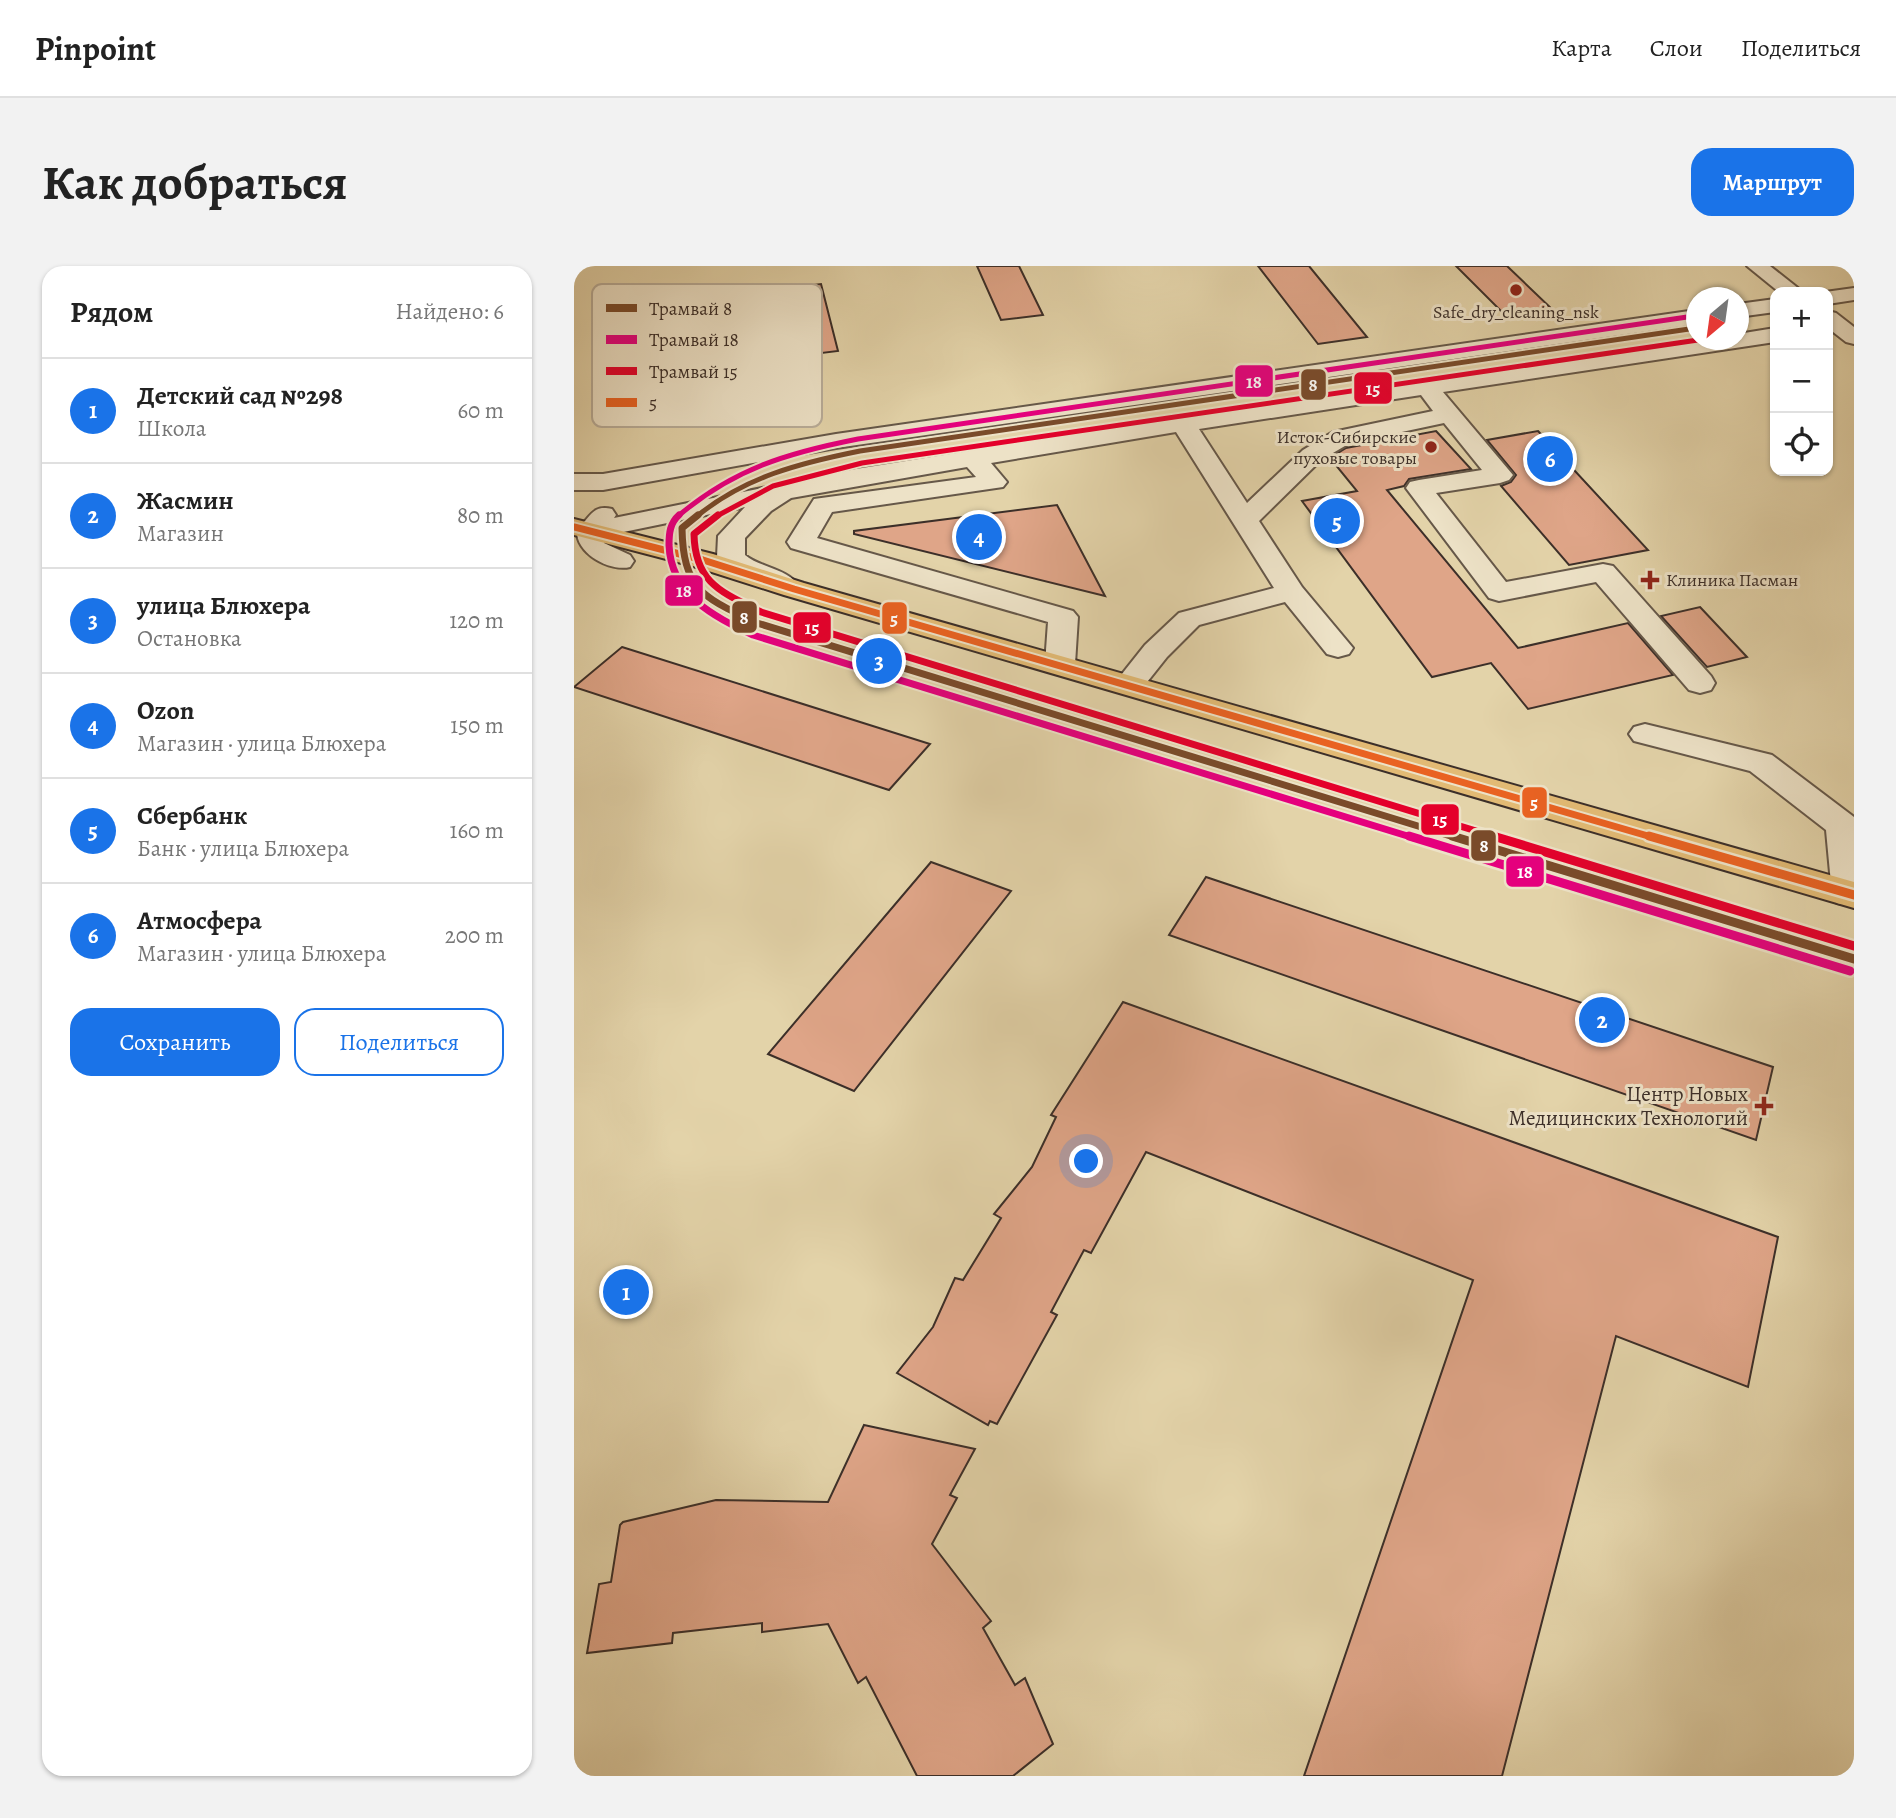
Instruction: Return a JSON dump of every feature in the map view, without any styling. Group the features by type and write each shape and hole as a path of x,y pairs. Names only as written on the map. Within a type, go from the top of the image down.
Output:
{"main road":[{"path":"578,533 785,585 1852,895"},
{"path":"574,555 682,566 785,585"}],"street":[{"path":"1757,266 1785,287"},
{"path":"1833,297 1854,295"},
{"path":"1749,310 1770,307"},
{"path":"574,482 603,482 836,441 1686,318"},
{"path":"578,533 701,510 793,488 973,458 1770,336"},
{"path":"1427,388 1500,475 1419,488 1499,592 1603,572 1700,683"},
{"path":"1245,519 1312,455 1342,437 1449,415"},
{"path":"1183,424 1291,592 1338,648"},
{"path":"973,458 994,482 823,505 800,542 1063,617 1060,664"},
{"path":"578,533 625,494 671,470"},
{"path":"578,533 603,482"},
{"path":"785,585 745,569 731,557 732,536 762,505 793,488"},
{"path":"578,533 588,540 593,548 620,561"},
{"path":"1129,684 1156,651 1189,619 1291,592"},
{"path":"1645,734 1761,763 1842,825 1852,895"}],"building":[{"path":"977,266 1019,266 1043,315 1001,320"},
{"path":"1258,266 1309,266 1367,337 1318,344"},
{"path":"1456,266 1507,266 1555,312 1508,318"},
{"path":"822,288 838,351 822,353"},
{"path":"1436,431 1471,469 1409,479 1404,486 1387,490 1518,648 1628,623 1673,675 1528,709 1491,663 1432,677 1302,501 1357,491 1330,458 1346,448"},
{"path":"1538,431 1648,550 1569,565 1501,486 1511,482 1516,475 1487,440"},
{"path":"1057,505 1105,596 854,534 854,531"},
{"path":"1700,607 1747,657 1707,667 1661,616"},
{"path":"622,647 930,744 889,790 574,687"},
{"path":"931,862 1011,891 854,1091 768,1054"},
{"path":"1206,877 1773,1067 1756,1140 1169,935"},
{"path":"1123,1002 1778,1237 1748,1387 1616,1336 1502,1776 1304,1776 1473,1280 1146,1152 1091,1253 1084,1250 1051,1312 1057,1315 997,1424 990,1421 988,1425 897,1373 933,1327 955,1278 963,1280 1001,1218 994,1214 1032,1167 1056,1117 1051,1115"},
{"path":"864,1425 975,1449 950,1495 957,1498 932,1544 991,1621 983,1628 1015,1685 1025,1678 1053,1744 1013,1776 917,1776 866,1677 858,1683 828,1624 762,1632 762,1623 673,1633 672,1643 587,1653 599,1584 611,1582 620,1525 623,1522 716,1500 828,1502"}],"tram line":[{"name":"18","path":"1686,317 858,439 805,450 759,464 737,474 695,501 673,520 669,539 671,563 676,578 696,603 723,621 753,635 1850,971"},
{"name":"8","path":"1686,329 860,451 808,462 744,484 703,510 682,528 685,566 691,579 711,599 757,623 1854,959"},
{"name":"15","path":"1686,342 838,468 773,486 733,505 694,534 694,551 698,564 712,584 761,612 1854,946"}],"transit line":[{"name":"5","path":"574,527 703,560 794,589 1854,895"}],"place":[{"name":"Safe_dry_cleaning_nsk","path":"1516,290"},
{"name":"Исток-Сибирские пуховые товары","path":"1431,447"},
{"name":"Атмосфера","path":"1550,459"},
{"name":"Сбербанк","path":"1337,521"},
{"name":"Ozon","path":"979,537"},
{"name":"Клиника Пасман","path":"1650,580"},
{"name":"улица Блюхера","path":"879,661"},
{"name":"Жасмин","path":"1602,1020"},
{"name":"Центр Новых Медицинских Технологий","path":"1764,1106"},
{"name":"Детский сад №298","path":"626,1292"}]}
